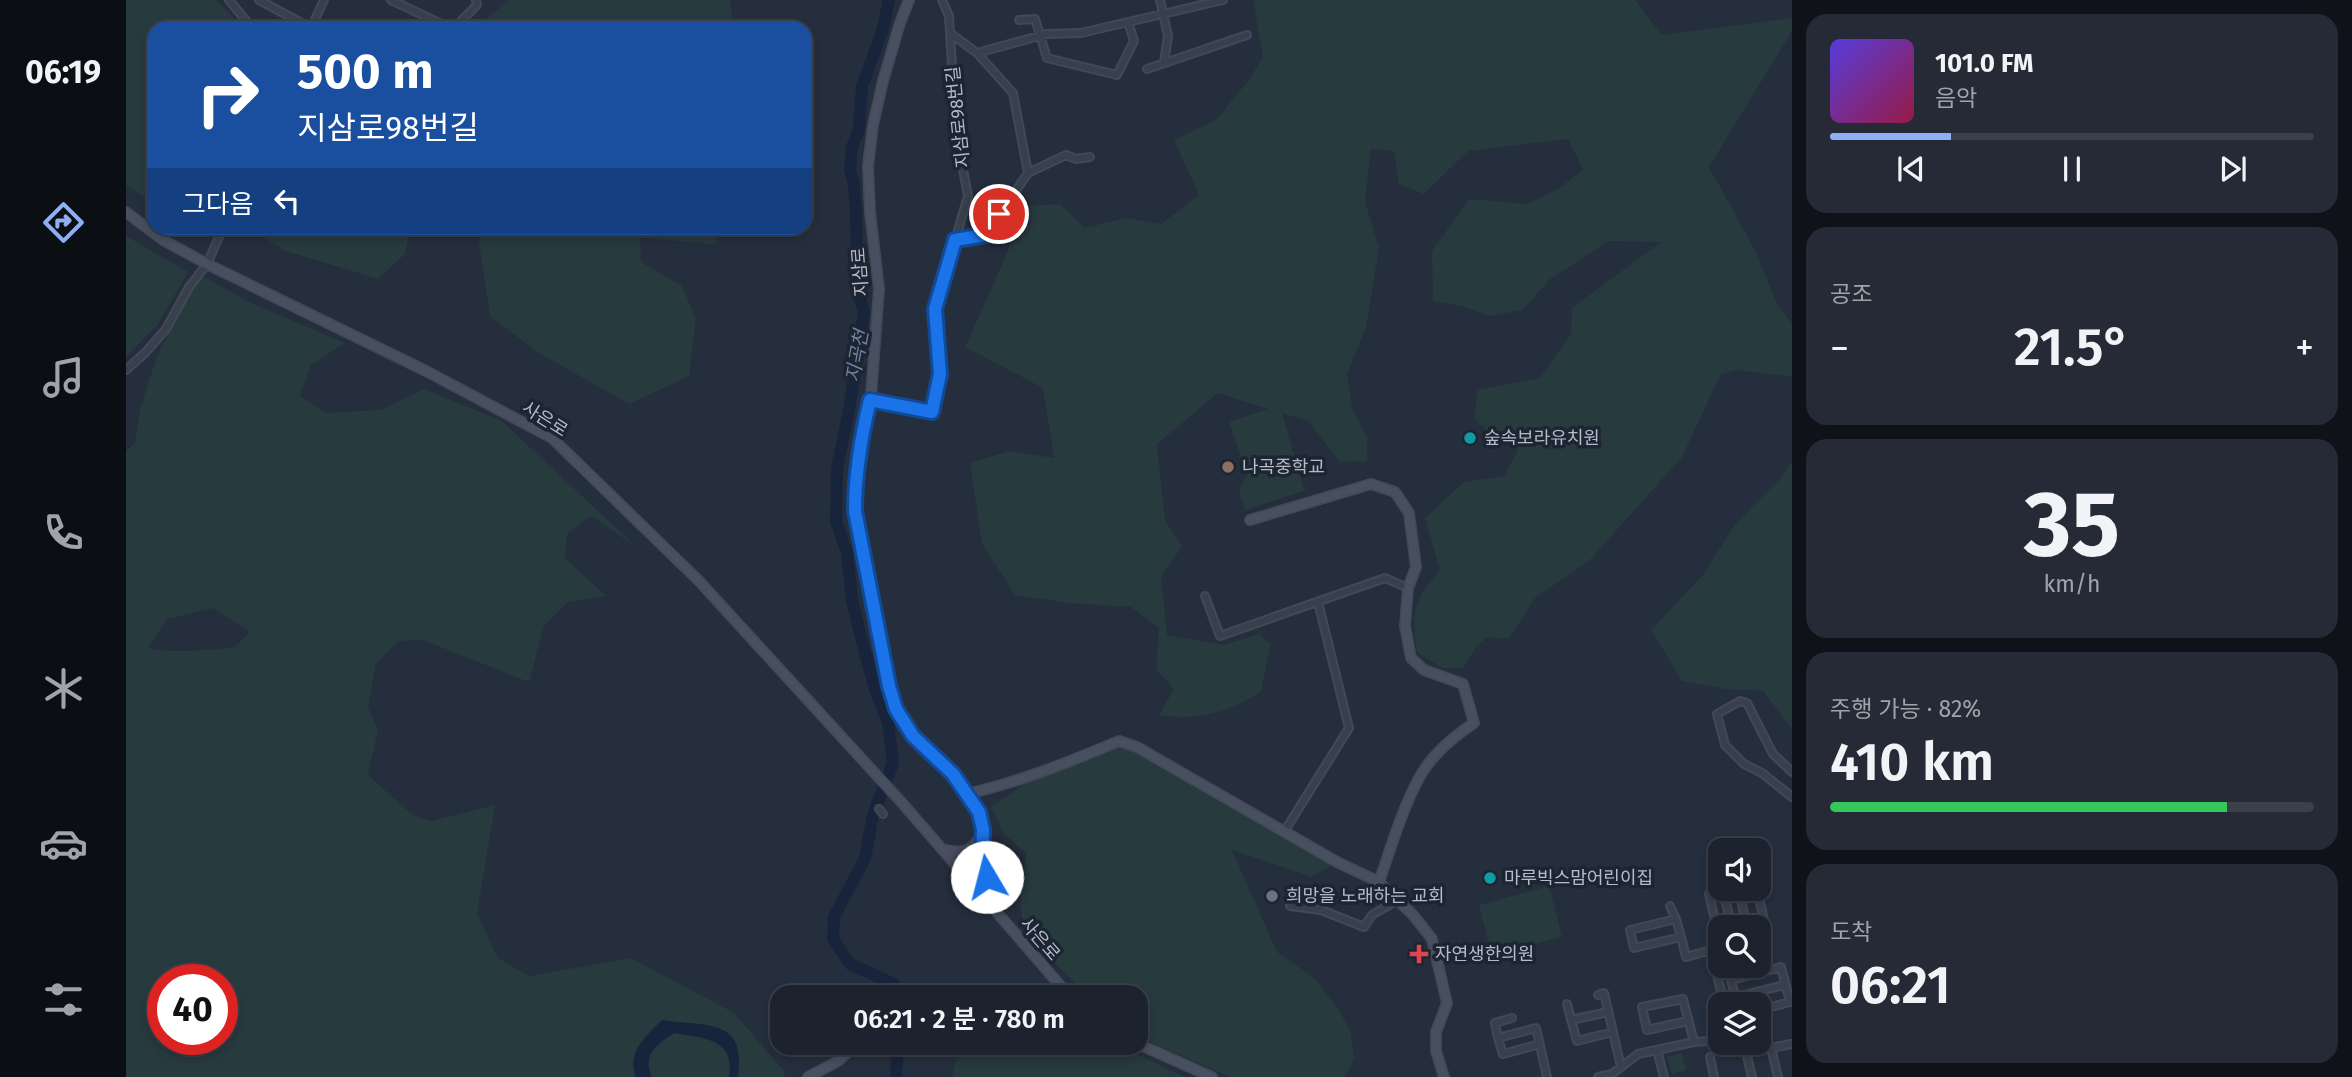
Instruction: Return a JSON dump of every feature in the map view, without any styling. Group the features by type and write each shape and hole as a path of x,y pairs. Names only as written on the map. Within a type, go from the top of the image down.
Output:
{"street":[{"path":"229,0 246,21"},
{"path":"259,0 298,21"},
{"path":"314,21 324,0"},
{"path":"391,0 437,21"},
{"path":"460,21 477,5 476,0"},
{"name":"지삼로","path":"909,0 883,81 873,125 868,166 870,212 879,289 870,400 858,457 855,511 889,686 896,709 913,736 953,774 979,812 983,834 982,859 976,888"},
{"name":"지삼로98번길","path":"870,400 932,412 940,374 935,309 968,196 956,132 949,16 942,0"},
{"path":"1160,0 1168,36 1164,63"},
{"name":"지삼로98번길","path":"977,53 1041,36 1081,33 1223,0"},
{"path":"1019,20 1035,19 1047,58 1117,75 1134,41 1128,22"},
{"name":"지삼로98번길","path":"950,33 977,53 1013,93 1028,173"},
{"path":"1147,69 1247,35"},
{"path":"955,240 985,235 1028,173 1066,155 1076,159 1090,157"},
{"name":"사은로","path":"126,212 147,228"},
{"name":"사은로","path":"156,235 207,264 426,371 552,438 699,581 904,804 1057,985"},
{"path":"126,370 166,329 189,286 207,264 220,235"},
{"path":"1250,520 1371,484 1395,492 1409,513 1416,567 1408,588 1405,626 1411,658 1424,670 1462,684 1474,723 1452,738 1430,760 1402,816 1379,882"},
{"path":"1205,596 1220,636 1385,579 1408,588"},
{"path":"1284,832 1349,728 1318,602"},
{"path":"1792,772 1773,754 1747,703 1740,701 1717,714 1725,745 1744,764 1762,773 1792,797"},
{"path":"966,794 1000,787 1039,774 1119,741 1137,747 1337,862 1379,882 1432,939 1447,1003 1436,1032 1436,1051 1444,1077"},
{"path":"942,849 964,852 975,845 983,834"},
{"path":"982,859 995,910"},
{"path":"1290,906 1321,911 1364,927 1372,915 1398,900"},
{"path":"1670,906 1686,957 1708,951"},
{"path":"1676,919 1630,930 1634,948 1681,937"},
{"path":"1734,992 1731,980 1781,967 1790,1002 1771,1007"},
{"path":"1764,992 1785,985"},
{"path":"1598,995 1604,993 1620,1067"},
{"path":"1688,1021 1647,1030 1642,1007 1683,999 1694,1042"},
{"path":"1567,1004 1577,1041 1613,1032"},
{"path":"1571,1020 1608,1012"},
{"path":"1512,1018 1494,1023 1503,1054 1540,1044"},
{"path":"1498,1038 1536,1028 1547,1077"},
{"path":"1598,1077 1612,1074 1638,1054 1708,1041"},
{"path":"1778,1077 1771,1048 1792,1046"},
{"path":"1148,1048 1212,1077"},
{"path":"1657,1050 1664,1077"},
{"path":"808,1077 845,1055"},
{"path":"1747,1055 1752,1077"},
{"path":"1710,1057 1714,1077"}],"green space":[{"path":"126,0 216,0 237,21 147,21 147,198 126,185"},
{"path":"509,0 730,0 733,21 484,21"},
{"path":"1253,0 1635,0 1662,35 1792,18 1792,31 1709,167 1755,250 1778,306 1792,323 1792,377 1736,370 1721,374 1682,457 1589,561 1535,598 1509,639 1487,637 1476,647 1463,668 1442,668 1417,652 1415,638 1415,617 1419,599 1440,570 1425,518 1464,482 1504,476 1518,450 1496,438 1474,419 1478,390 1540,378 1571,334 1572,308 1661,242 1609,241 1550,279 1523,310 1490,316 1461,306 1433,301 1432,251 1469,199 1527,204 1558,189 1583,170 1568,139 1468,151 1424,194 1399,184 1394,151 1371,149 1365,201 1379,248 1366,327 1347,375 1352,407 1367,438 1367,461 1340,462 1308,421 1282,413 1304,491 1245,510 1239,491 1247,475 1229,422 1268,409 1218,393 1157,444 1165,520 1182,547 1161,576 1167,635 1223,645 1259,634 1271,644 1261,691 1225,710 1200,716 1173,717 1159,715 1174,689 1156,669 1159,628 1131,607 1069,603 1015,595 982,544 970,463 1009,451 1054,458 1043,388 965,347 1025,206 1060,204 1085,228 1126,218 1161,224 1199,195 1174,140 1217,119 1248,81 1263,57"},
{"path":"260,235 409,235 404,255 378,279 286,251"},
{"path":"478,235 717,235 716,244 640,238 641,262 682,286 696,319 689,376 629,404 537,352 490,316"},
{"path":"126,236 188,272 158,324 126,357"},
{"path":"203,276 249,302 345,343 311,365 300,396 326,413 381,410 424,389 502,421 634,545 591,516 567,534 565,558 606,596 568,602 544,626 529,682 423,640 398,641 376,664 368,707 378,730 368,775 414,816 431,821 495,805 477,914 498,958 529,976 631,958 734,1013 785,1072 784,1077 126,1077 126,451 135,443 140,409 157,356 190,292","holes":["213,608 250,632 235,647 180,651 148,648 167,619"]},
{"path":"1792,461 1792,729 1763,691 1725,689 1682,681 1651,630 1702,576 1736,523 1782,477"},
{"path":"1119,741 1337,862 1312,877 1232,850 1277,952 1313,977 1338,1008 1351,1033 1354,1059 1345,1077 1230,1077 1148,1040 1148,985 1078,985 1044,951 1024,924 1021,898 1027,854 1004,834 991,807 1039,774"},
{"path":"1549,886 1562,937 1492,955 1479,905"},
{"path":"1682,1053 1686,1070 1672,1074 1667,1057"},
{"path":"1138,1055 1185,1077 952,1077 957,1057"}],"water":[{"path":"662,1020 707,1025 729,1034 736,1043 739,1057 738,1077 729,1077 730,1064 727,1054 715,1042 674,1033 652,1051 649,1069 652,1077 636,1077 634,1060 639,1045"}],"waterway":[{"name":"지곡천","path":"889,0 882,32 862,86 859,129 852,147 850,169 856,211 859,295 864,312 837,468 836,521 847,553 852,600 861,637 875,690 888,722 893,763 873,815 865,858 834,917 833,939 850,964 895,985"},
{"name":"지곡천","path":"896,1077 897,1055"}],"place":[{"name":"숲속보라유치원","path":"1470,438"},
{"name":"나곡중학교","path":"1228,467"},
{"name":"마루빅스맘어린이집","path":"1490,878"},
{"name":"희망을 노래하는 교회","path":"1272,896"},
{"name":"자연생한의원","path":"1419,954"}],"route":[{"path":"987,877 982,859 983,830 979,812 953,774 913,736 896,709 889,686 855,511 855,485 863,427 870,400 932,412 940,374 935,309 955,240 985,235 999,214"}]}
